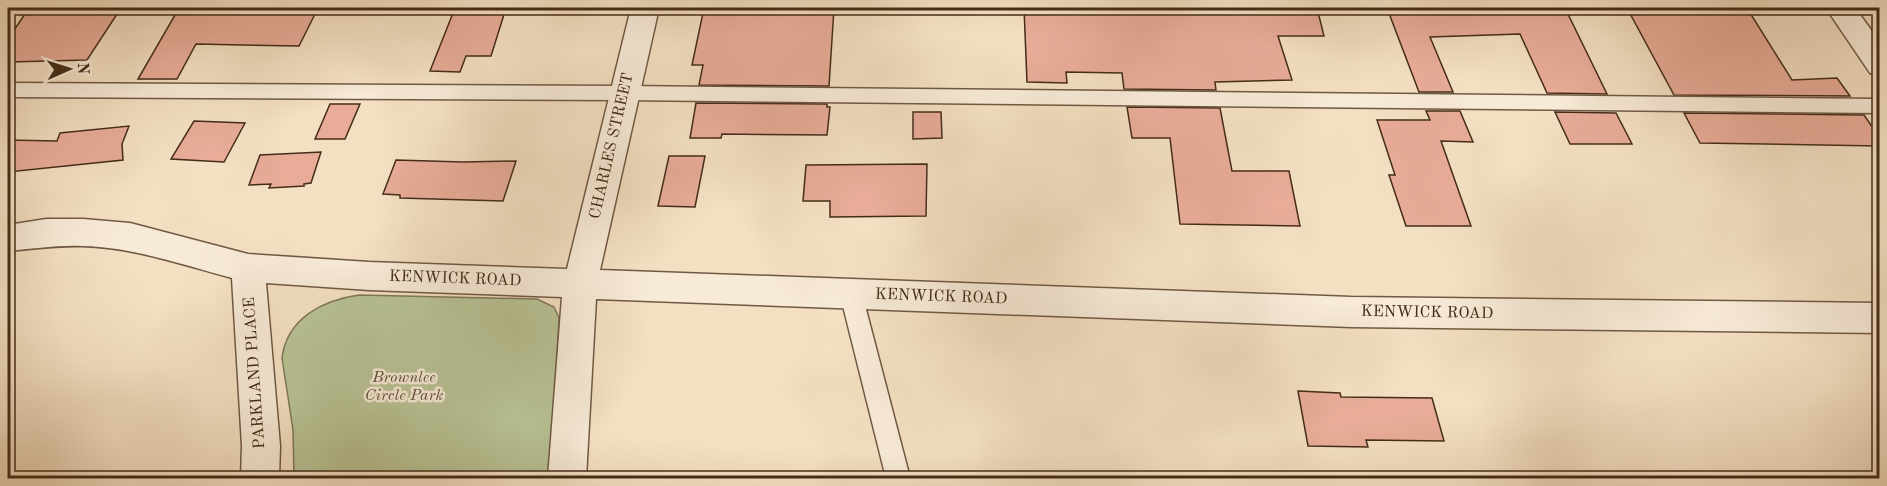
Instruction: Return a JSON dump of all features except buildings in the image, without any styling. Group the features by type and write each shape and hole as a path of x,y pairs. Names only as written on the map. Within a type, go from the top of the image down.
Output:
{"street":[{"name":"CHARLES STREET","path":"567,478 580,284 645,8"},
{"path":"1840,8 1880,65"},
{"name":"KENWICK ROAD","path":"8,238 66,231 130,237 248,268 369,276 1350,312 1880,318"},
{"name":"PARKLAND PLACE","path":"248,268 261,446 260,478"}],"lane":[{"path":"8,90 624,93 1880,106"},
{"path":"851,294 898,478"}],"green space":[{"name":"Brownlee Circle Park","path":"359,295 537,299 554,307 559,318 551,478 294,478 293,430 282,358 285,344 291,332 309,313 332,301"}]}
